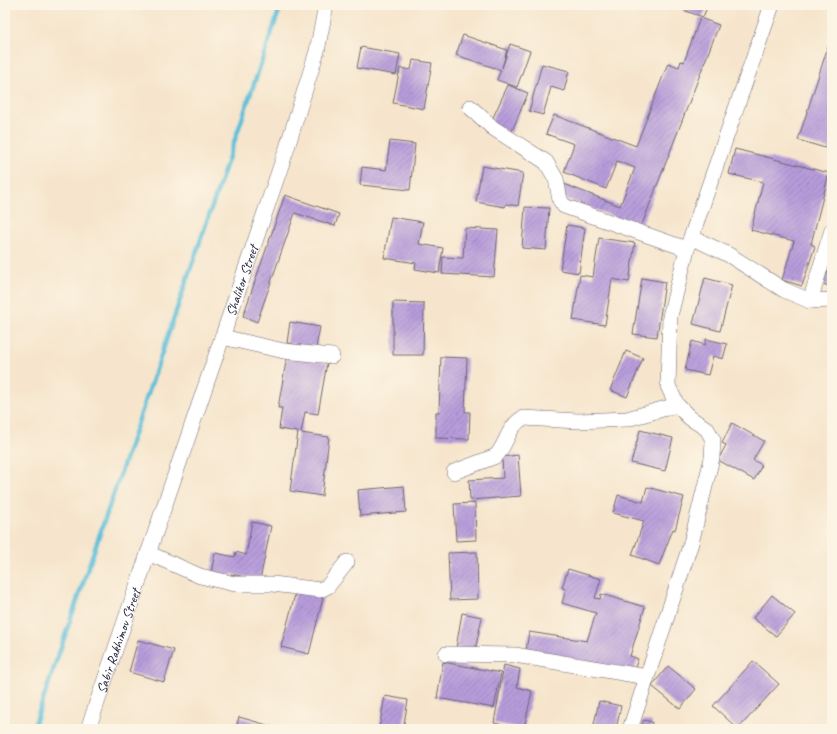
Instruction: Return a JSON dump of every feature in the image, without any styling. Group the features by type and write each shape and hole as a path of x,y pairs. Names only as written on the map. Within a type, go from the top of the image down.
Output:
{"street":[{"name":"Shаlikor Street","path":"148,552 300,108 317,50 326,5"},
{"path":"630,729 691,543 712,458 713,440 707,429 690,418 677,405 668,386 670,316 689,243 772,5"},
{"path":"470,107 493,128 546,162 556,179 560,200 564,206 729,255 784,290 810,301 832,300"},
{"path":"810,301 832,230"},
{"path":"222,338 284,352 332,356"},
{"path":"454,472 496,456 516,422 523,418 578,421 627,419 677,405"},
{"path":"148,552 200,576 235,584 273,584 320,590 330,583 346,562"},
{"name":"Sabir Rakhimov Street","path":"88,729 148,552"},
{"path":"446,654 514,655 647,677"}],"building":[{"path":"685,5 708,5 703,17 683,10"},
{"path":"700,18 719,25 641,227 559,196 564,184 620,206 635,168 617,161 606,189 564,172 574,144 546,134 554,115 636,146 668,63 679,67 681,61 684,62"},
{"path":"832,34 832,150 798,140"},
{"path":"463,35 507,50 502,68 510,44 530,51 517,87 497,80 501,70 456,55"},
{"path":"361,47 400,54 396,75 357,68"},
{"path":"413,60 432,63 424,109 393,103 400,68 411,70"},
{"path":"542,64 569,71 564,91 551,87 543,115 529,111"},
{"path":"508,85 528,93 511,133 490,124"},
{"path":"390,141 415,144 410,190 360,185 362,167 386,170"},
{"path":"735,149 829,173 811,244 815,246 802,286 782,280 794,241 751,230 763,182 729,174"},
{"path":"482,166 523,173 518,206 506,204 505,207 476,202"},
{"path":"285,195 339,214 335,226 295,213 257,322 243,316"},
{"path":"525,207 549,208 546,250 522,248"},
{"path":"391,217 423,222 419,244 443,248 439,273 415,269 416,263 384,258"},
{"path":"567,225 585,228 579,273 560,270"},
{"path":"465,228 498,230 494,277 442,274 443,257 463,258"},
{"path":"599,238 635,243 629,282 612,279 605,325 573,320 580,275 593,277"},
{"path":"832,259 832,287 823,284"},
{"path":"642,278 665,282 657,337 633,334"},
{"path":"705,278 732,285 720,331 693,324"},
{"path":"393,302 424,303 423,355 393,355"},
{"path":"290,322 320,327 316,348 287,343"},
{"path":"706,339 727,344 723,359 713,356 708,375 685,370 692,341 705,345"},
{"path":"626,351 643,358 627,397 610,390"},
{"path":"287,356 327,363 318,414 305,412 301,433 329,437 322,496 290,491 298,432 279,429 282,408 278,408"},
{"path":"441,357 467,358 465,412 470,412 469,439 436,438 436,412 439,412"},
{"path":"732,423 764,441 753,460 762,465 754,480 718,460 726,445 722,443"},
{"path":"640,430 673,438 665,471 631,463"},
{"path":"518,455 521,496 470,500 469,480 503,478 502,457"},
{"path":"404,486 406,512 360,516 358,490"},
{"path":"647,487 684,497 675,530 673,529 659,565 632,555 644,521 613,513 618,495 643,502"},
{"path":"475,503 476,540 456,541 454,504"},
{"path":"252,522 271,526 260,580 231,574 231,577 211,573 215,553 235,557 236,552 246,555"},
{"path":"477,552 478,599 450,600 448,553"},
{"path":"568,569 601,579 595,598 600,599 601,594 645,607 630,656 638,659 634,670 526,651 529,632 587,641 596,613 562,603 566,589 562,588"},
{"path":"296,591 323,598 309,654 281,647"},
{"path":"772,595 795,614 776,636 753,618"},
{"path":"462,613 482,617 475,651 456,648"},
{"path":"138,640 174,650 164,682 129,672"},
{"path":"753,661 779,684 738,729 713,706"},
{"path":"443,662 501,673 494,708 437,698"},
{"path":"504,665 520,669 517,687 532,691 524,729 494,723"},
{"path":"668,666 696,689 680,709 652,686"},
{"path":"385,696 408,700 403,729 379,728"},
{"path":"599,701 621,706 616,729 593,729"},
{"path":"239,717 281,729 236,728"},
{"path":"643,720 652,722 651,729 641,729"}],"waterway":[{"path":"33,729 281,5"}]}
